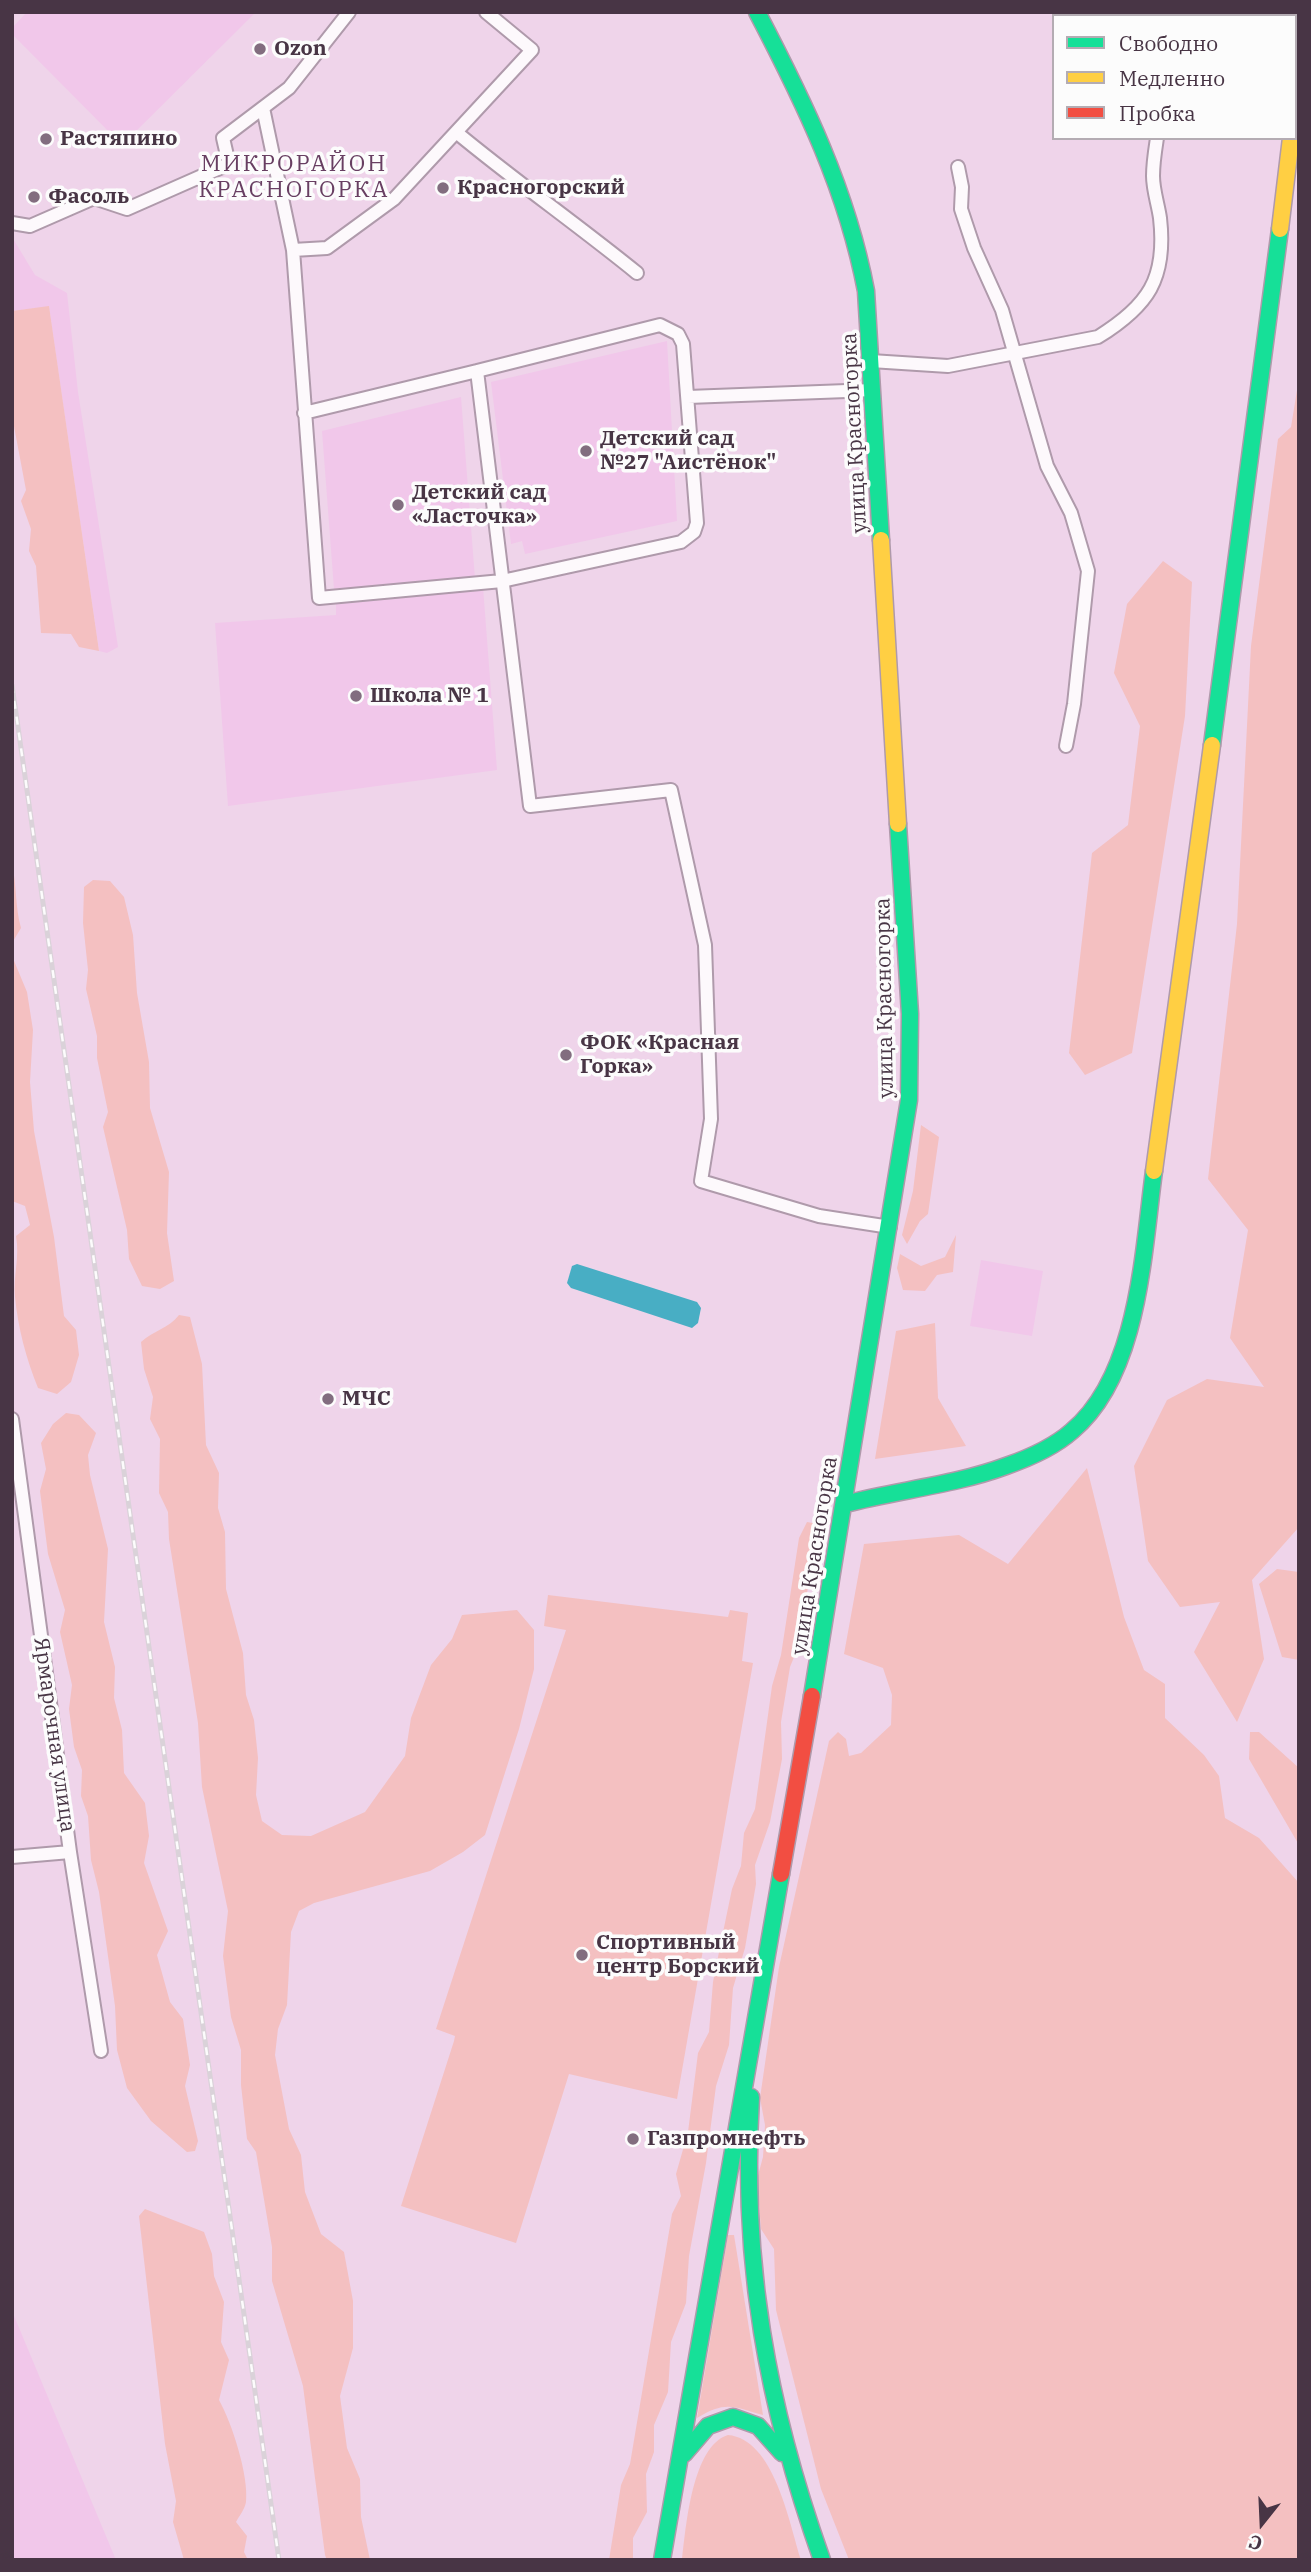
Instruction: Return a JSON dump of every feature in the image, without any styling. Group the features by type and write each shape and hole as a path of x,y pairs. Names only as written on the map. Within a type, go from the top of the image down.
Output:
{"main road":[{"name":"улица Красногорка","path":"757,12 825,150 853,220 866,291 910,1014 909,1100 890,1227 761,1995"},
{"path":"845,1504 996,1472 1059,1444 1090,1415 1119,1362 1140,1272 1235,580 1291,140"},
{"path":"662,2560 729,2162 761,1995"},
{"path":"761,1995 746,2164 749,2245 765,2359 788,2462 822,2560"},
{"path":"681,2459 705,2426 717,2418 730,2416 748,2419 757,2424 771,2437 788,2462"}],"street":[{"path":"12,223 30,226 94,198 127,209 229,164 223,138 289,88 349,12"},
{"path":"293,250 327,248 394,199 532,50 486,12"},
{"path":"263,108 293,250 304,413 319,598 502,581 688,538 697,523 683,344 678,334 660,326 304,413"},
{"path":"456,132 637,273"},
{"path":"871,360 948,366 1012,354 1098,337 1135,310 1149,295 1157,277 1161,243 1153,177 1157,140"},
{"path":"958,167 962,187 961,209 974,248 1002,310 1012,354 1032,407 1047,467 1071,513 1088,571 1074,704 1066,746"},
{"path":"477,371 530,806 671,790 705,945 710,1119 701,1181 819,1216 890,1227"},
{"path":"688,397 873,390"},
{"name":"Ярмарочная улица","path":"12,1419 70,1852 101,2051"},
{"path":"12,1857 70,1852"}],"shaded area":[{"path":"27,12 256,12 122,145 12,34 12,28"},
{"path":"12,237 35,275 67,293 78,392 118,647 107,653 99,651 49,307 12,311"},
{"path":"49,306 99,651 79,647 71,634 41,633 36,566 29,551 31,529 21,501 26,490 13,421 12,311"},
{"name":"Детский сад №27 \"Аистёнок\"","path":"667,341 677,521 525,554 522,541 511,544 491,382"},
{"path":"1299,378 1299,1527 1252,1580 1264,1659 1237,1722 1194,1652 1220,1602 1180,1607 1148,1561 1134,1466 1167,1400 1207,1379 1264,1387 1230,1338 1248,1230 1208,1179 1237,924 1251,646 1278,439 1291,427"},
{"name":"Детский сад «Ласточка»","path":"461,397 475,579 334,589 322,431"},
{"path":"1163,561 1192,582 1185,716 1132,1053 1085,1075 1069,1053 1092,853 1128,825 1140,726 1114,673 1127,604"},
{"name":"Школа № 1","path":"483,587 497,770 228,806 215,623 336,615 336,599"},
{"path":"12,864 21,928 12,943"},
{"path":"93,880 110,881 124,897 133,935 137,993 149,1062 150,1108 169,1172 167,1233 174,1281 160,1289 142,1286 129,1259 127,1230 103,1127 108,1112 97,1058 97,1036 86,989 88,970 83,923 84,887"},
{"path":"12,956 27,992 33,1030 30,1082 34,1131 54,1237 64,1316 76,1330 79,1355 71,1382 57,1394 38,1388 23,1343 15,1297 16,1236 30,1225 25,1206 12,1201"},
{"path":"921,1125 939,1137 928,1214 920,1221 907,1244 902,1235 913,1191"},
{"path":"956,1235 953,1272 937,1275 925,1291 903,1290 897,1268 900,1254 921,1266 945,1257"},
{"path":"981,1260 1043,1271 1032,1336 970,1326"},
{"path":"179,1315 190,1317 202,1364 206,1445 219,1473 218,1508 225,1532 226,1589 243,1653 246,1695 254,1720 258,1758 256,1795 262,1821 282,1835 311,1836 365,1812 405,1756 411,1718 431,1665 452,1639 462,1615 517,1610 534,1630 534,1669 519,1729 485,1835 463,1852 430,1871 314,1903 299,1911 291,1932 287,2005 278,2029 275,2055 289,2129 301,2155 305,2192 321,2234 344,2252 353,2301 353,2348 340,2396 347,2448 360,2479 361,2517 370,2560 327,2560 325,2555 303,2386 272,2281 272,2247 256,2152 247,2139 241,2085 241,2050 231,2017 223,1956 228,1911 202,1787 198,1723 169,1539 168,1512 159,1493 160,1439 150,1419 153,1397 144,1369 141,1342"},
{"path":"935,1323 938,1398 966,1446 875,1459 896,1331"},
{"path":"66,1413 79,1415 96,1433 88,1455 90,1475 108,1549 104,1622 115,1667 114,1698 122,1730 124,1773 145,1803 149,1836 144,1863 168,1931 157,1955 170,2002 183,2019 190,2065 185,2086 198,2141 195,2151 187,2152 151,2121 127,2088 117,2050 115,2006 99,1892 91,1860 88,1816 81,1796 82,1770 74,1747 69,1709 72,1685 60,1632 65,1610 48,1554 40,1491 46,1469 41,1443 53,1424"},
{"path":"1087,1468 1124,1617 1144,1670 1165,1684 1165,1718 1204,1755 1219,1776 1225,1818 1259,1838 1299,1883 1299,2560 849,2560 821,2489 776,2310 774,2249 761,2229 757,2179 763,2157 765,2125 760,2098 779,1967 829,1741 838,1732 846,1739 849,1756 861,1753 891,1725 892,1695 883,1668 844,1654 864,1544 959,1535 1008,1564"},
{"path":"807,1522 818,1524 820,1538 804,1605 805,1630 790,1667 781,1722 782,1759 770,1822 755,1865 756,1884 745,1948 733,1988 729,2045 716,2086 706,2163 689,2256 686,2303 671,2342 668,2392 654,2425 654,2452 646,2474 647,2512 633,2538 633,2560 609,2560 621,2485 630,2464 672,2214 681,2196 676,2174 688,2132 698,2053 709,2032 713,1982 722,1937 732,1889 741,1866 744,1833 755,1809 772,1686 781,1655 799,1538"},
{"path":"1277,1569 1299,1572 1299,1660 1282,1657 1259,1584"},
{"name":"Спортивный центр Борский","path":"548,1595 728,1617 730,1610 748,1613 742,1661 753,1663 677,2099 569,2074 516,2243 401,2206 455,2036 436,2029 566,1630 544,1626"},
{"path":"1250,1732 1259,1732 1299,1768 1299,1845 1249,1759"},
{"path":"145,2209 204,2232 212,2254 214,2276 224,2302 221,2342 229,2360 219,2400 234,2436 245,2478 246,2502 236,2522 247,2536 244,2552 248,2560 184,2560 173,2522 176,2501 165,2444 139,2216"},
{"path":"728,2235 734,2235 763,2415 723,2407 697,2418"},
{"path":"12,2311 116,2560 12,2560"},
{"path":"728,2435 744,2440 768,2466 785,2505 801,2560 682,2560 689,2509 699,2471 716,2442"}],"water":[{"path":"577,1264 697,1302 701,1308 698,1323 692,1328 571,1288 567,1283 572,1266"}],"railway":[{"path":"12,685 279,2560"}],"traffic: fast":[{"path":"757,12 822,147 848,217 858,254 866,291 881,540"},
{"path":"1212,745 1280,229"},
{"path":"812,1696 909,1100 910,1014 898,824"},
{"path":"845,1504 987,1473 1041,1452 1072,1431 1094,1407 1112,1378 1124,1345 1141,1274 1154,1171"},
{"path":"662,2560 781,1874"},
{"path":"751,2097 750,2217 762,2332 786,2445 822,2560"},
{"path":"684,2454 708,2426 733,2417 758,2426 782,2453"}],"traffic: slow":[{"path":"1280,229 1291,140"},
{"path":"881,540 898,824"},
{"path":"1154,1171 1212,745"}],"traffic: jam":[{"path":"1297,91 1299,76"},
{"path":"781,1874 812,1696"}],"place":[{"name":"Ozon","path":"260,49"},
{"name":"Растяпино","path":"46,139"},
{"name":"Красногорский","path":"443,188"},
{"name":"Фасоль","path":"34,197"},
{"name":"Детский сад №27 \"Аистёнок\"","path":"586,451"},
{"name":"Детский сад «Ласточка»","path":"398,505"},
{"name":"Школа № 1","path":"356,696"},
{"name":"ФОК «Красная Горка»","path":"566,1055"},
{"name":"МЧС","path":"328,1399"},
{"name":"Спортивный центр Борский","path":"582,1955"},
{"name":"Газпромнефть","path":"633,2139"}],"district":[{"name":"МИКРОРАЙОН КРАСНОГОРКА","path":"294,177"}]}
